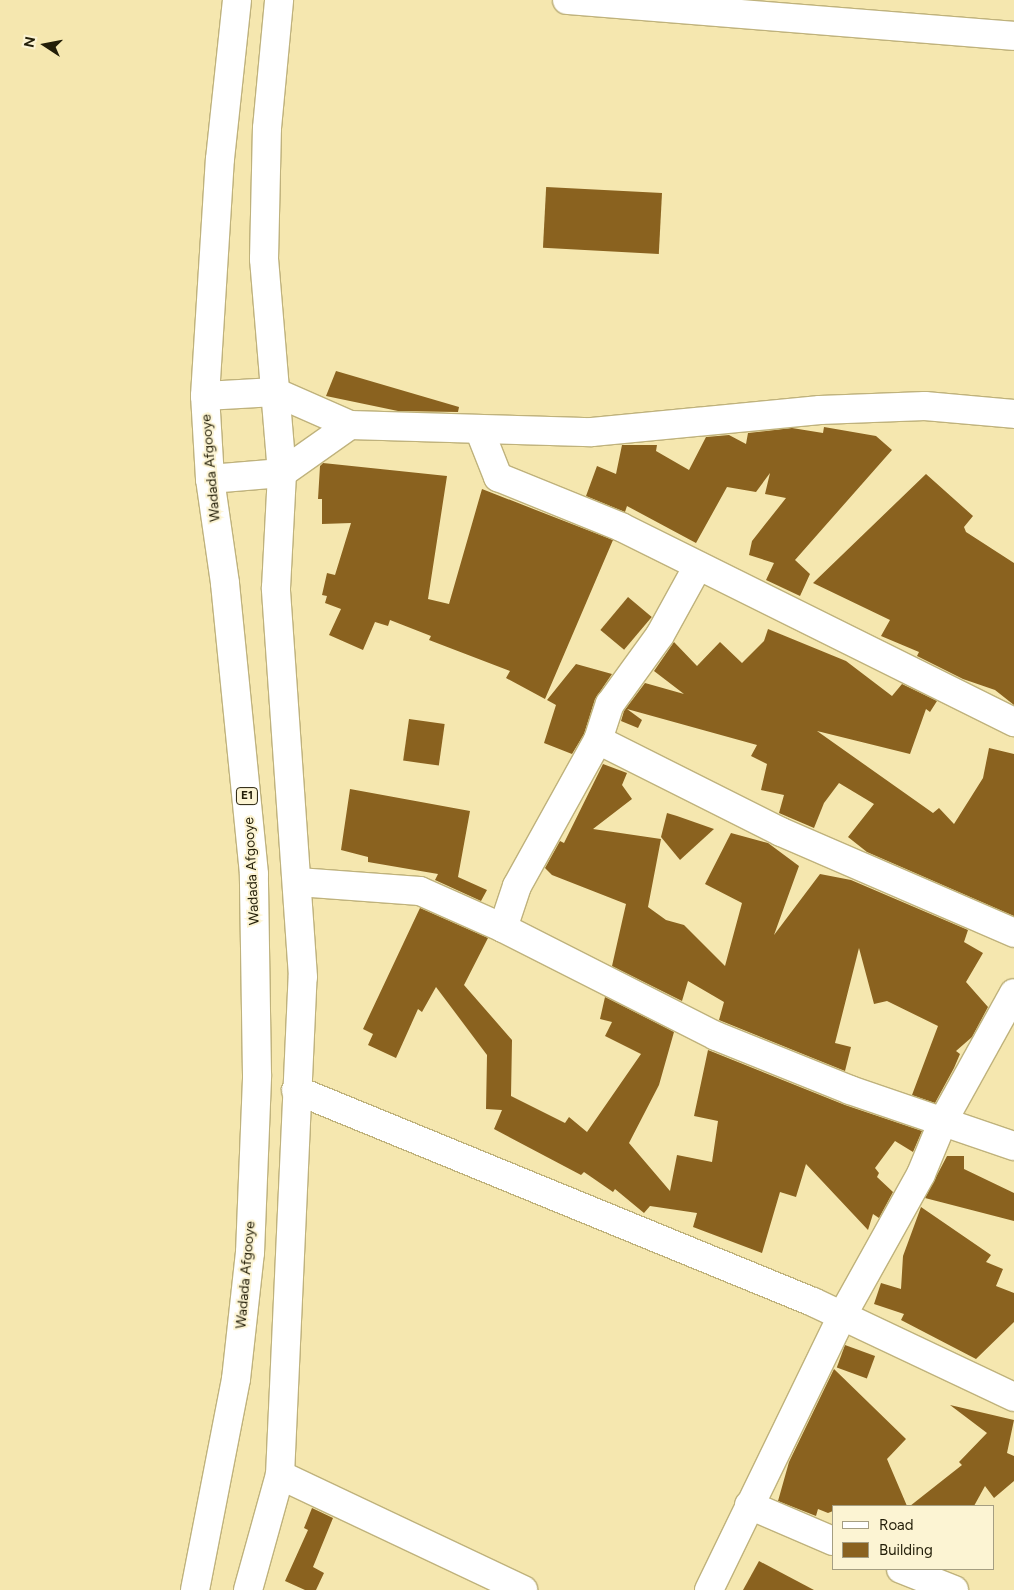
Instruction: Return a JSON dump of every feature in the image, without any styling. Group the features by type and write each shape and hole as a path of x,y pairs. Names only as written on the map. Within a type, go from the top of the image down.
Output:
{"main road":[{"name":"Wadada Afgooye","path":"195,1590 236,1379 250,1253 257,1075 254,874 225,583 210,479 205,396 220,159 237,0"},
{"path":"248,1590 280,1475 296,1090 303,977 298,882 276,588 282,473 264,259 267,128 279,0"},
{"path":"567,0 1014,36"},
{"path":"205,396 275,392 350,425 592,432 820,410 916,406 1014,414"},
{"path":"210,479 282,473 350,425"},
{"path":"479,428 498,478 621,527 1014,722"},
{"path":"503,928 517,886 598,740 610,704 660,635 698,566"},
{"path":"598,740 781,832 1014,933"},
{"path":"298,882 420,891 503,928 716,1036 850,1090 1014,1146"},
{"path":"709,1590 842,1316 921,1174 943,1121 1014,993"},
{"path":"296,1090 842,1316 1014,1396"},
{"path":"280,1475 523,1590"},
{"path":"749,1505 832,1541"},
{"path":"904,1570 954,1590"}],"building":[{"path":"546,187 662,193 659,254 543,248"},
{"path":"336,371 459,407 458,412 398,411 326,396"},
{"path":"824,427 876,436 892,450 795,560 810,574 800,596 766,580 774,563 749,555 752,541 786,498 765,494 770,473 756,492 727,487 696,543 627,506 625,512 586,496 597,466 616,474 622,445 657,445 656,451 689,470 706,437 729,435 746,444 748,433 792,428 823,433"},
{"path":"323,463 447,476 428,599 449,604 482,489 613,540 545,699 506,678 510,671 429,640 431,636 390,620 388,626 375,622 363,650 329,635 341,609 325,603 327,596 322,595 327,573 335,575 351,523 322,524 322,499 318,499 320,466"},
{"path":"926,474 973,516 964,527 966,532 1014,563 1014,705 995,690 963,679 917,656 919,652 881,636 890,620 813,583"},
{"path":"628,597 652,617 624,650 600,630"},
{"path":"768,629 846,661 892,696 902,684 937,701 930,712 926,709 910,754 817,731 933,813 939,808 954,824 983,778 989,748 1014,754 1014,916 867,852 848,837 874,804 839,783 824,803 814,828 779,813 784,795 761,790 767,764 751,756 757,745 627,709 642,720 638,728 621,721 624,711 645,683 684,694 654,671 674,642 697,666 720,642 742,663 764,641"},
{"path":"576,664 612,674 595,699 584,734 572,754 544,743 556,705 547,700"},
{"path":"409,719 445,724 439,766 403,761"},
{"path":"603,764 627,773 622,785 632,799 593,829 661,839 648,907 666,920 684,925 725,966 742,903 705,884 731,833 768,843 799,866 774,935 820,874 851,880 968,930 964,942 983,953 966,982 988,1007 972,1037 956,1051 960,1054 935,1103 912,1095 938,1026 887,1001 874,1004 859,948 835,1043 851,1047 845,1071 719,1020 724,1002 688,981 682,1001 612,966 626,904 552,875 545,868 560,841 564,843"},
{"path":"350,789 470,811 458,877 487,890 481,901 435,880 438,874 368,862 368,857 341,850"},
{"path":"667,813 714,829 680,860 661,837"},
{"path":"420,908 488,938 464,985 512,1040 511,1096 565,1123 569,1117 587,1132 641,1054 605,1036 612,1022 600,1019 605,997 674,1032 659,1085 629,1143 670,1191 677,1155 712,1162 718,1121 694,1116 708,1050 845,1105 922,1131 913,1152 895,1141 875,1168 879,1173 877,1177 893,1192 879,1218 873,1214 868,1230 806,1164 796,1197 780,1192 762,1253 693,1227 697,1213 650,1206 644,1213 615,1189 613,1192 584,1172 581,1175 494,1129 502,1110 486,1109 487,1055 436,987 422,1012 418,1009 396,1058 368,1045 373,1034 363,1029"},
{"path":"947,1156 964,1156 964,1169 1014,1193 1014,1221 925,1198"},
{"path":"921,1207 991,1255 986,1262 1003,1269 996,1286 1014,1293 1014,1322 976,1359 901,1320 904,1314 874,1304 881,1283 901,1289 903,1256"},
{"path":"845,1345 875,1356 867,1378 837,1368"},
{"path":"834,1369 906,1439 887,1459 907,1505 832,1505 832,1511 828,1513 818,1509 816,1516 778,1501 789,1462"},
{"path":"950,1405 1014,1420 1007,1453 1014,1456 1014,1481 994,1498 985,1486 975,1505 911,1505 962,1465 959,1462 987,1433"},
{"path":"312,1508 333,1518 313,1567 324,1573 316,1590 305,1590 285,1581 308,1530 304,1528"},
{"path":"759,1561 814,1590 743,1590"}]}
